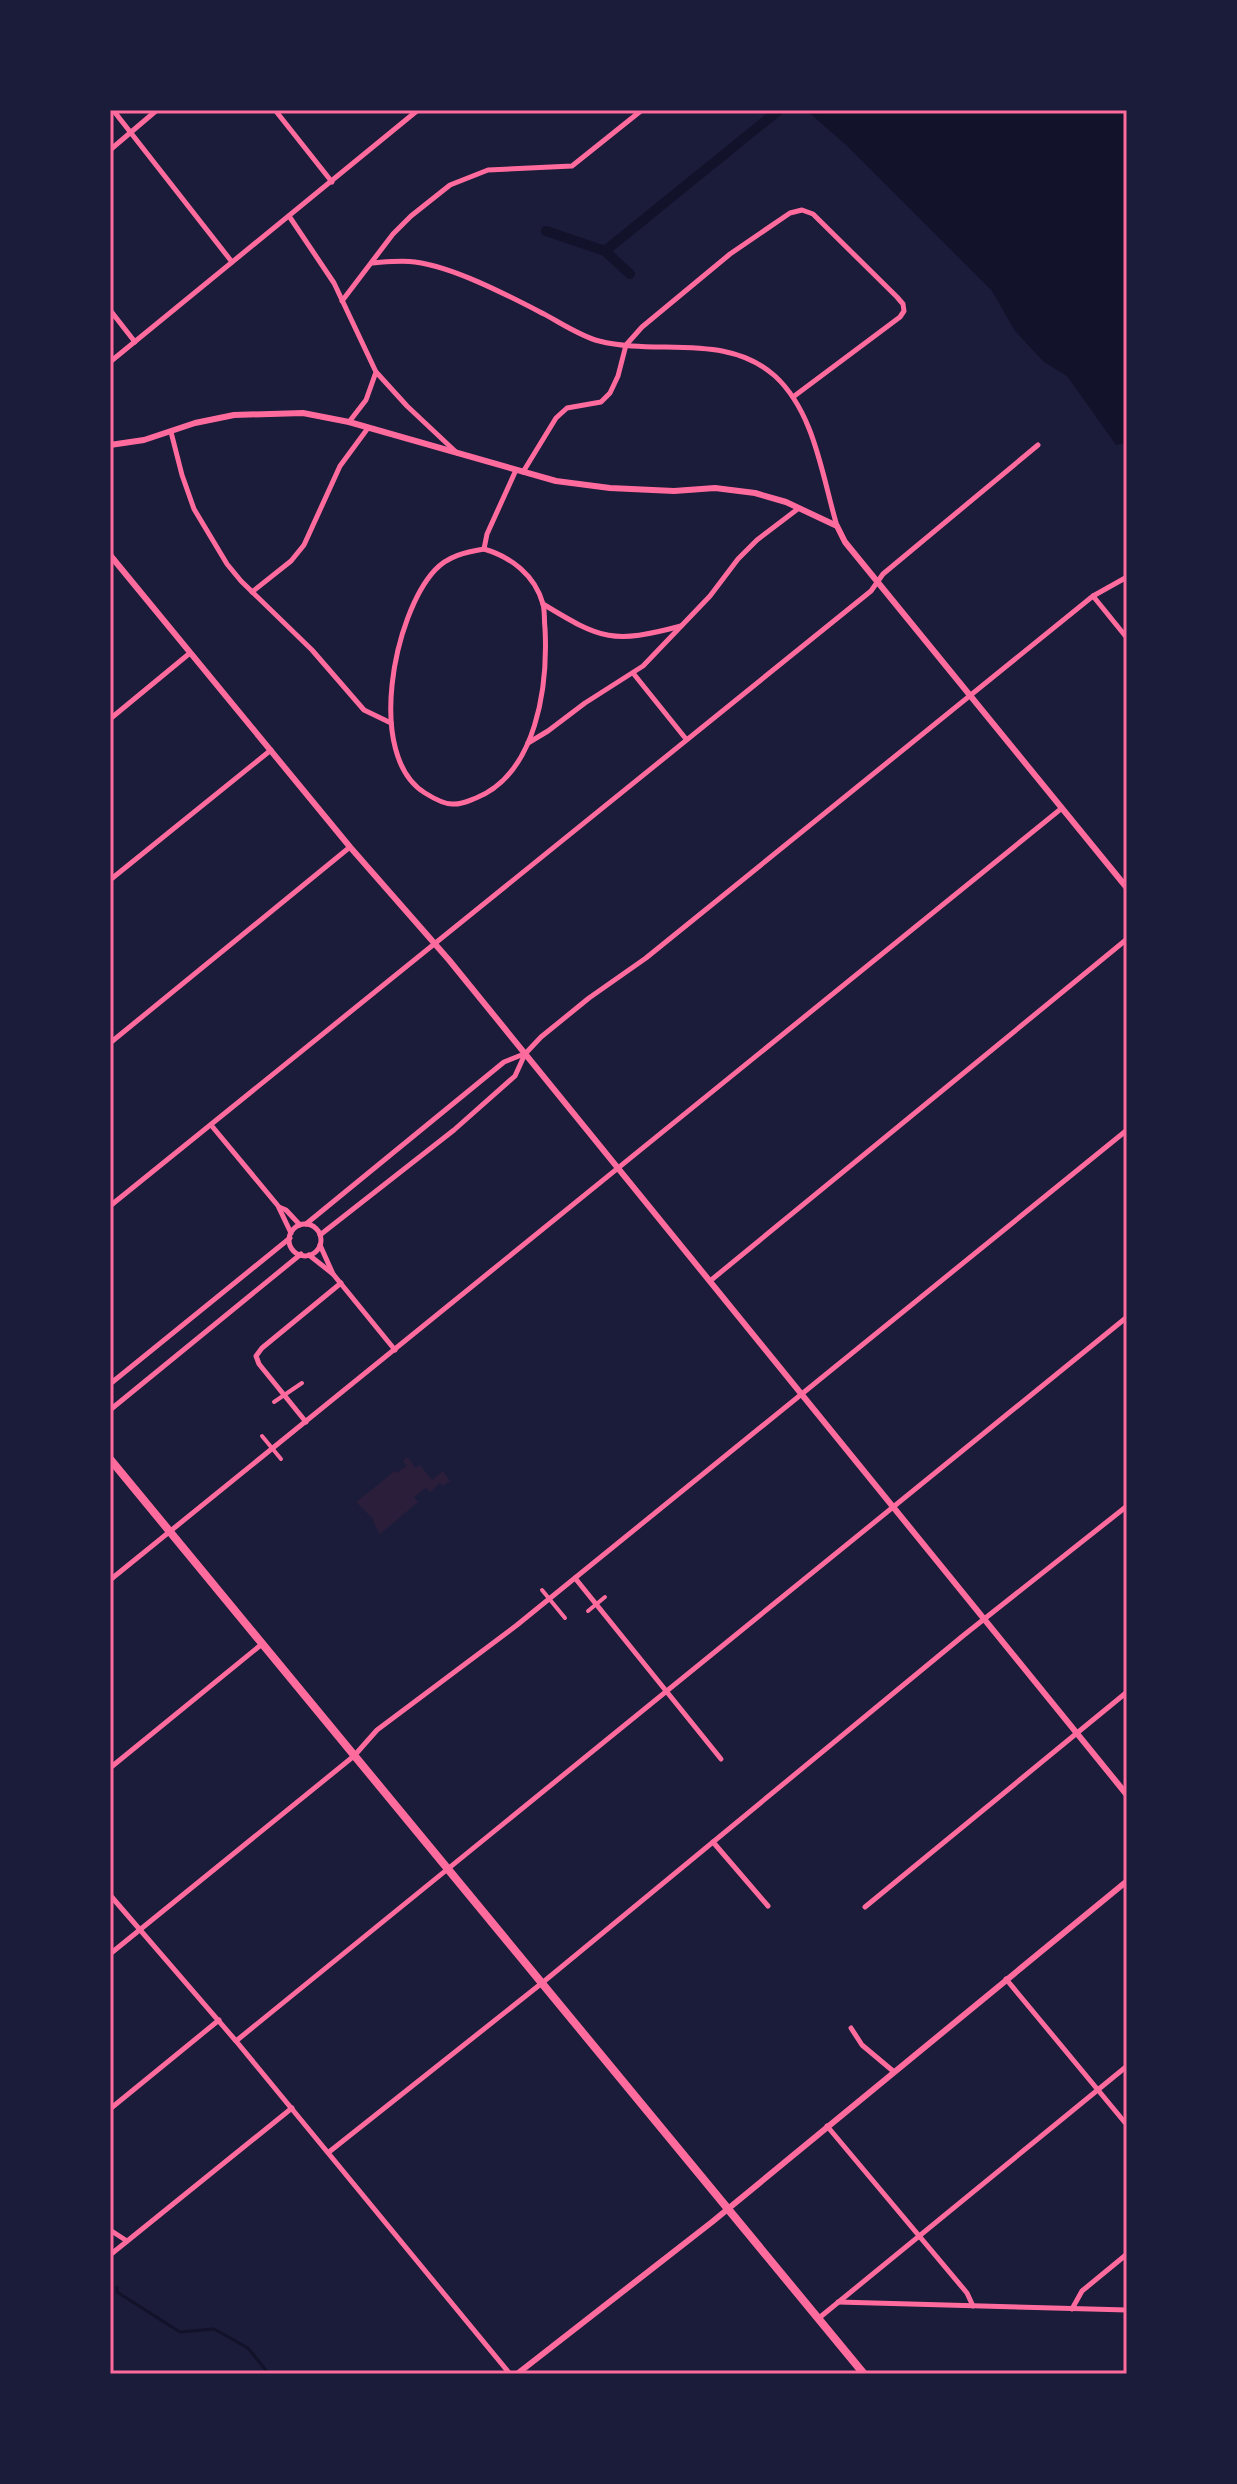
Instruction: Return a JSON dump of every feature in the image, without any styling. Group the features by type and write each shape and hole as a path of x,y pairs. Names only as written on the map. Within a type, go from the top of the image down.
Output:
{"main road":[{"path":"110,1459 864,2374"}],"street":[{"path":"113,110 232,262"},
{"path":"110,150 157,110"},
{"path":"275,110 332,182"},
{"path":"110,362 418,110"},
{"path":"342,301 411,216 450,185 488,170 572,166 642,110"},
{"path":"484,549 487,534 519,471 556,418 567,408 601,402 610,393 623,364 626,345 642,327 730,254 790,213 802,210 813,214 903,304 902,314 793,397"},
{"path":"289,216 334,283 376,372 458,454"},
{"path":"372,263 403,261 431,266 510,297 593,339 626,345 711,349 734,354 772,373 793,397 816,448 837,526 845,542 1127,888"},
{"path":"110,310 135,342"},
{"path":"349,422 366,400 376,372"},
{"path":"110,445 131,443 213,418 255,413 303,413 349,422 556,481 610,488 740,490 768,496 837,526"},
{"path":"252,592 291,561 304,545 340,466 368,428"},
{"path":"171,432 188,493 202,526 227,564 312,650 364,710 391,723"},
{"path":"110,1206 871,591 1038,445"},
{"path":"528,743 633,673 663,648 710,596 738,559 799,508"},
{"path":"484,549 504,555 518,565 543,604 546,643 544,680 528,743 516,763 494,789 464,803 451,805 418,789 403,772 397,759 391,723 396,661 407,623 433,573 449,559 484,549"},
{"path":"110,555 350,847 435,944 1127,1795"},
{"path":"110,1384 504,1062 525,1054 565,1017 646,958 1093,596 1127,577"},
{"path":"1093,596 1127,638"},
{"path":"543,604 583,629 606,636 635,637 682,626"},
{"path":"110,719 190,653"},
{"path":"633,673 686,739"},
{"path":"110,880 271,750"},
{"path":"110,1580 1062,808"},
{"path":"110,1043 350,847"},
{"path":"710,1281 1127,939"},
{"path":"320,1235 454,1130 515,1076 525,1054"},
{"path":"211,1125 279,1207 303,1224 317,1229 320,1245 333,1274"},
{"path":"110,1954 354,1756 377,1730 411,1702 508,1632 1127,1130"},
{"path":"279,1207 291,1235 292,1248 309,1255 333,1274 395,1350"},
{"path":"309,1255 320,1245"},
{"path":"110,1410 301,1254"},
{"path":"306,1422 257,1360 258,1352 341,1283"},
{"path":"236,2041 1127,1317"},
{"path":"274,1402 302,1383"},
{"path":"262,1436 281,1459"},
{"path":"329,2152 542,1983 1127,1506"},
{"path":"575,1578 721,1759"},
{"path":"542,1590 565,1618"},
{"path":"588,1611 605,1597"},
{"path":"110,1768 262,1644"},
{"path":"865,1907 1127,1692"},
{"path":"713,1842 768,1906"},
{"path":"517,2374 728,2209 1127,1881"},
{"path":"110,1895 219,2020 510,2374"},
{"path":"1006,1979 1127,2125"},
{"path":"110,2109 219,2020"},
{"path":"851,2028 862,2045 893,2071"},
{"path":"819,2318 1127,2066"},
{"path":"110,2255 292,2108"},
{"path":"827,2126 967,2293 974,2307"},
{"path":"110,2230 127,2241"},
{"path":"1072,2309 1082,2291 1127,2254"},
{"path":"838,2302 1127,2310"}],"shaded area":[{"path":"806,110 1127,110 1127,443 1116,445 1067,376 1044,362 1015,331 992,291 845,144"},
{"path":"407,1457 416,1468 420,1465 432,1480 443,1471 450,1481 443,1486 440,1483 430,1492 426,1488 414,1497 418,1502 380,1534 374,1520 356,1502 395,1471 407,1466 403,1461"}],"waterway":[{"path":"605,251 779,110"},
{"path":"546,231 605,251 630,274"},
{"path":"117,2287 117,2292 180,2332 214,2329 248,2348 269,2374"}]}
